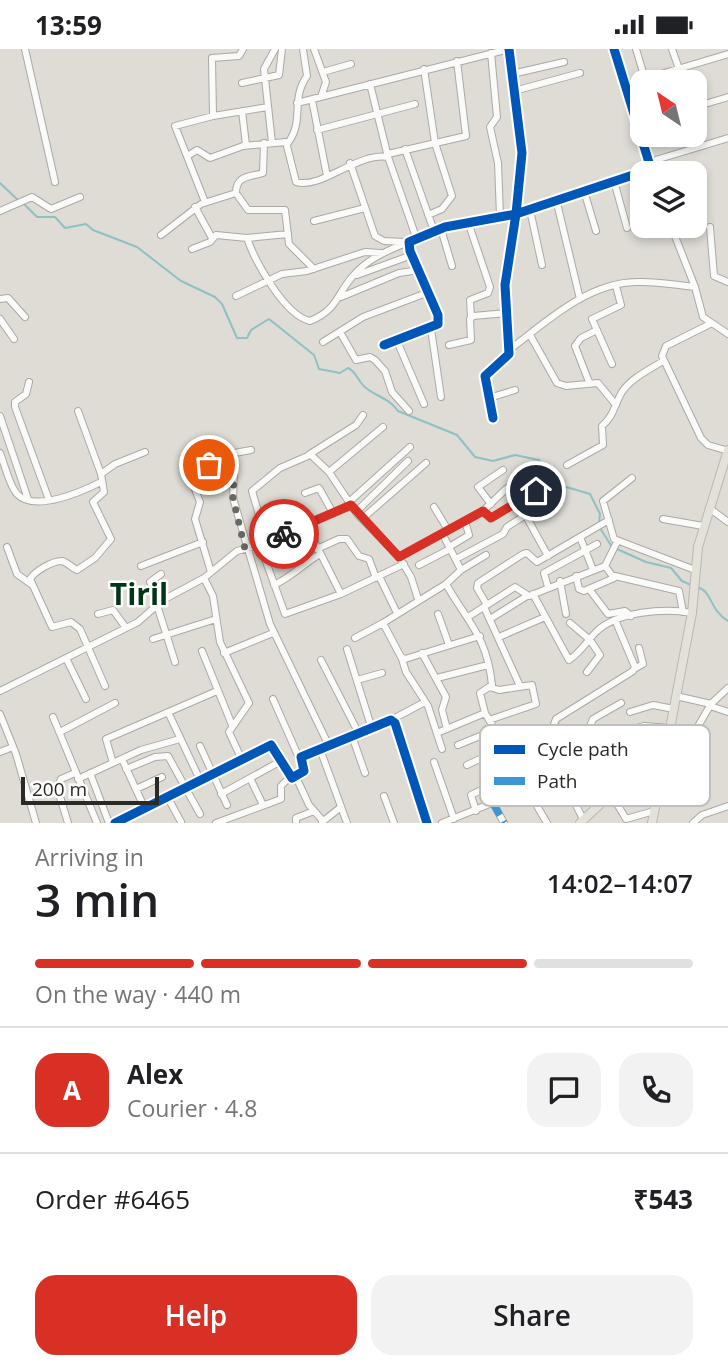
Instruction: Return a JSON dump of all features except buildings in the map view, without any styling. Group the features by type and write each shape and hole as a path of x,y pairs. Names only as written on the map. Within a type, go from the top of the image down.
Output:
{"main road":[{"path":"670,725 688,613 695,590 695,570 703,526 724,474 728,450"},
{"path":"584,819 597,806"},
{"path":"652,823 655,806"}],"street":[{"path":"25,49 55,183"},
{"path":"213,116 212,58 239,56 243,49"},
{"path":"275,49 264,67 268,143 263,173 240,179 236,184 236,193 248,210 285,210 292,249 314,269"},
{"path":"242,83 281,73 282,49"},
{"path":"303,49 307,76 298,88 296,131 288,143 297,183 327,176 350,163 405,149 462,139 467,133 457,61"},
{"path":"314,49 326,82 321,97"},
{"path":"297,103 509,49 522,153 506,279 509,350 506,359 485,376 493,418"},
{"path":"614,49 630,97"},
{"path":"636,49 642,70"},
{"path":"673,49 680,69"},
{"path":"491,53 497,117 490,127 498,163 500,216"},
{"path":"676,70 728,54"},
{"path":"512,74 564,62"},
{"path":"323,72 351,64"},
{"path":"424,69 435,143 452,196 442,209 428,215"},
{"path":"514,90 580,73"},
{"path":"624,85 630,83"},
{"path":"370,84 388,155 416,237"},
{"path":"707,103 728,97"},
{"path":"312,100 327,176"},
{"path":"317,130 415,104"},
{"path":"205,202 189,155 175,126 213,116 268,107"},
{"path":"242,111 246,145"},
{"path":"669,161 728,138"},
{"path":"189,155 197,150 210,157 246,145 288,143"},
{"path":"405,149 428,215 452,266"},
{"path":"350,163 379,240 409,242"},
{"path":"341,297 352,277 381,253 416,237 468,222 530,210 630,175"},
{"path":"614,181 627,228"},
{"path":"584,191 596,231"},
{"path":"162,235 195,207 236,193"},
{"path":"0,211 34,197 51,209 80,197"},
{"path":"556,199 580,299"},
{"path":"195,207 212,238"},
{"path":"314,221 365,208"},
{"path":"530,210 542,265"},
{"path":"449,345 471,340 470,300 488,293 490,287 468,222"},
{"path":"710,227 714,276 728,282"},
{"path":"192,249 220,235 247,238 288,234"},
{"path":"247,238 267,280 307,321 322,314 341,297 399,273 419,270"},
{"path":"676,238 695,287 702,317 728,334"},
{"path":"384,345 437,327 439,321 409,242"},
{"path":"236,296 282,274 314,269 365,252 381,253"},
{"path":"352,277 412,255"},
{"path":"509,350 580,299 616,286 635,282 695,287"},
{"path":"612,364 592,318 621,305 616,286"},
{"path":"323,342 369,314 429,292"},
{"path":"0,299 8,298 25,317"},
{"path":"471,318 507,313"},
{"path":"2,324 14,339"},
{"path":"710,324 666,346 662,351 663,361 701,438 708,445 728,450"},
{"path":"431,329 441,397"},
{"path":"589,382 575,346 581,338 597,330"},
{"path":"340,332 356,360 370,357 375,359 385,371 391,392 409,411"},
{"path":"530,335 557,383 566,386 589,382 602,386 616,405"},
{"path":"397,341 424,404"},
{"path":"567,465 604,444 602,426 612,417 626,387 663,361"},
{"path":"29,382 26,394 15,402 15,407 49,500"},
{"path":"489,398 515,390"},
{"path":"31,584 34,573 57,562 66,562 74,570 82,567 109,542 110,536 93,502 103,495 101,474 78,411"},
{"path":"363,415 356,425 312,450 310,455 280,468 252,491 274,585 285,614 341,594 404,564"},
{"path":"0,416 28,499"},
{"path":"329,473 383,426"},
{"path":"0,445 9,442"},
{"path":"352,506 410,447"},
{"path":"211,572 195,516 199,499 191,479 197,472 224,455 251,450"},
{"path":"101,474 115,464 145,452"},
{"path":"0,453 16,493 28,499 67,497 102,485"},
{"path":"224,455 234,475 233,498 245,549 273,633 329,746"},
{"path":"310,455 329,473 362,519 399,557 418,599"},
{"path":"0,691 88,649 125,628 160,603 204,578 229,556 352,506 408,461"},
{"path":"362,519 426,463"},
{"path":"491,504 478,487 503,470"},
{"path":"0,481 10,478"},
{"path":"632,478 603,501 603,524 615,546 695,570"},
{"path":"399,557 483,511 506,489 522,479"},
{"path":"305,492 319,488 333,513"},
{"path":"483,511 491,518 536,491"},
{"path":"456,559 503,534 555,496"},
{"path":"434,507 461,571"},
{"path":"709,508 728,522"},
{"path":"526,516 548,556"},
{"path":"663,519 703,526"},
{"path":"419,565 470,535 465,521"},
{"path":"520,686 477,584 525,553 535,562 603,524"},
{"path":"306,525 341,594"},
{"path":"580,537 593,570"},
{"path":"274,585 292,576 318,552 347,539 359,556 369,559 397,613"},
{"path":"141,566 203,542"},
{"path":"548,587 543,574 597,544"},
{"path":"490,619 560,581 605,566 615,546"},
{"path":"7,547 17,574 31,584 52,627 74,623 105,686"},
{"path":"355,638 446,584 486,555"},
{"path":"468,617 515,587 530,595 568,659 597,631 631,616 652,610 688,613 680,591 615,576 605,566"},
{"path":"161,574 150,582 160,603 175,662"},
{"path":"576,576 580,590 589,589 615,576"},
{"path":"204,578 213,596 224,653 249,703 232,725 229,735 242,760"},
{"path":"560,581 566,614"},
{"path":"446,584 480,636 488,665 490,687"},
{"path":"589,589 608,614 625,611 631,616"},
{"path":"98,614 113,610 125,628"},
{"path":"438,614 449,645"},
{"path":"499,637 545,617"},
{"path":"153,639 216,619"},
{"path":"570,622 590,640 600,658 587,673"},
{"path":"616,622 635,669"},
{"path":"383,623 406,672 425,702 442,749"},
{"path":"224,653 273,633"},
{"path":"402,659 480,636"},
{"path":"554,725 556,719 643,664 639,648"},
{"path":"346,649 371,726"},
{"path":"202,651 232,725"},
{"path":"422,653 446,697 442,710 447,729"},
{"path":"66,658 86,699"},
{"path":"321,660 355,734 365,773"},
{"path":"437,678 488,665"},
{"path":"358,680 382,673"},
{"path":"489,720 536,706 534,686 499,690 490,687 480,693 485,713 489,720 492,725"},
{"path":"699,725 711,705 728,688"},
{"path":"114,763 104,740 217,691"},
{"path":"720,695 728,698"},
{"path":"676,696 728,712"},
{"path":"216,823 283,797 281,786 304,771 273,699"},
{"path":"300,761 320,749 391,720 425,702"},
{"path":"60,732 115,703"},
{"path":"590,725 593,719 621,703"},
{"path":"630,712 653,705 674,709"},
{"path":"168,712 201,782"},
{"path":"437,733 485,713"},
{"path":"0,715 13,747 36,823"},
{"path":"53,717 97,823"},
{"path":"391,720 395,723 427,823"},
{"path":"458,745 480,736"},
{"path":"68,823 57,787 61,779 90,773 180,739"},
{"path":"115,823 271,745 322,822 341,807"},
{"path":"200,746 227,805"},
{"path":"0,752 13,747"},
{"path":"320,749 347,823"},
{"path":"126,769 166,755 200,814"},
{"path":"467,765 480,758"},
{"path":"122,759 145,809"},
{"path":"221,794 281,761"},
{"path":"434,762 454,819"},
{"path":"90,773 109,823"},
{"path":"136,789 162,777"},
{"path":"250,778 263,805"},
{"path":"475,811 471,795 480,791"},
{"path":"384,796 394,823"},
{"path":"168,797 181,822"},
{"path":"442,823 486,806"},
{"path":"495,806 505,823"},
{"path":"538,806 547,823"},
{"path":"618,806 626,819 654,811"},
{"path":"693,823 702,815 728,806"},
{"path":"296,823 296,818 314,811"},
{"path":"584,819 593,823"}],"waterway":[{"path":"0,183 19,201"},
{"path":"24,204 37,217 55,217 65,228 86,224 93,230 137,247 181,281 215,297 222,304 237,338 247,338 251,330 269,319 314,355 319,369 340,373 348,368 366,388 391,403 398,411 457,435 475,457 493,461 515,455 539,460 556,484 590,494 600,514 599,523"},
{"path":"600,528 612,547"},
{"path":"617,549 646,562 671,568 682,581 691,585"},
{"path":"697,587 706,592 717,612 728,621"}],"marked path":[{"path":"495,806 504,823"}],"cycle path":[{"path":"509,49 522,153 516,214 651,169 614,49"},
{"path":"384,345 438,324 438,315 410,251 409,242 445,227 516,214 505,285 509,354 485,376 493,418"},
{"path":"115,823 271,745 292,778 304,771 301,757 391,720 395,723 427,823"}],"way so far":[{"path":"209,465 218,456 224,455 232,470 232,494 245,549 284,534"}],"district":[{"name":"Tiril","path":"139,595"}],"route":[{"path":"284,534 351,505 399,557 483,511 491,518 536,491"}]}
